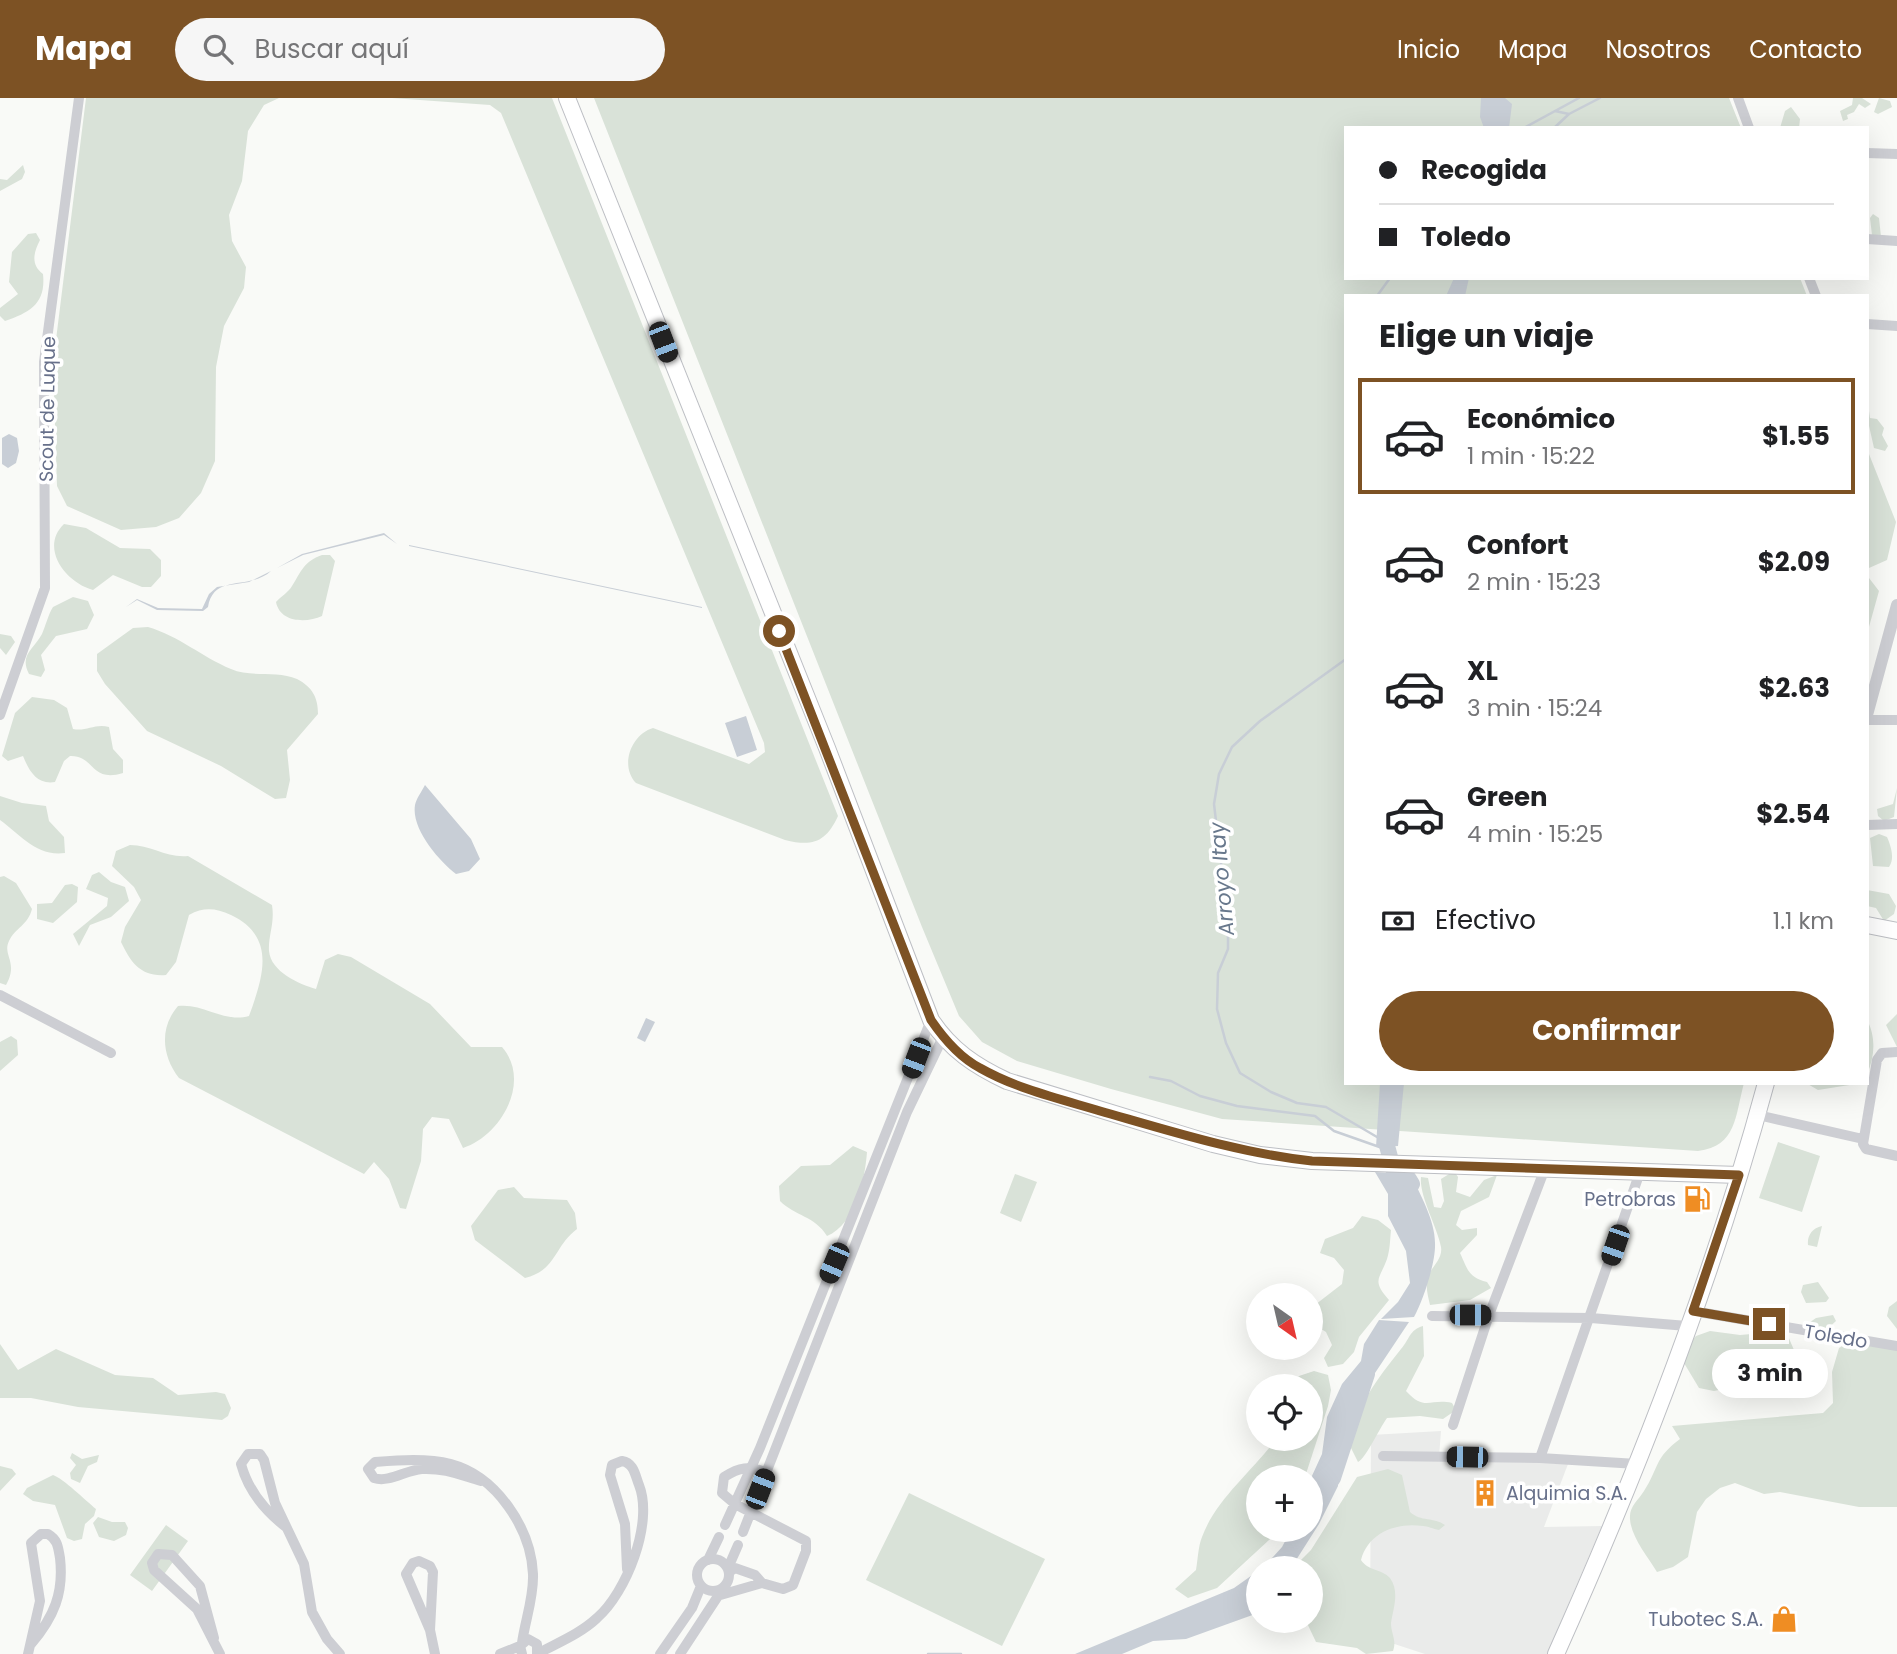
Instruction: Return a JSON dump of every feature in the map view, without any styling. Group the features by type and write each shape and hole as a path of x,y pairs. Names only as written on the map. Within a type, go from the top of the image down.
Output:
{"main road":[{"path":"567,98 827,748 931,1020 943,1037 977,1067 1007,1081 1071,1102 1260,1155 1417,1166 1739,1175"},
{"path":"1869,925 1897,931"},
{"path":"1556,1654 1637,1464 1739,1175 1766,1085"}],"street":[{"name":"Scout de Luque","path":"0,715 46,588 44,362 79,98"},
{"path":"1738,98 1748,126"},
{"path":"1869,153 1897,154"},
{"path":"1869,239 1897,241"},
{"path":"1869,324 1897,326"},
{"path":"1869,708 1896,614"},
{"path":"1869,720 1897,720"},
{"path":"1869,825 1897,824"},
{"path":"0,995 111,1054"},
{"path":"725,1525 752,1467 931,1020"},
{"path":"743,1532 907,1112 943,1037"},
{"path":"1897,1052 1882,1053 1877,1060 1863,1139 1866,1149 1897,1156"},
{"path":"1758,1115 1863,1139"},
{"path":"1453,1424 1489,1315 1544,1171"},
{"path":"1540,1458 1640,1172"},
{"name":"Toledo","path":"1432,1316 1690,1319 1897,1346"},
{"path":"811,1321 822,1325"},
{"path":"286,1527 257,1498 244,1475 241,1464 248,1454 260,1454 264,1460 269,1487 302,1557 312,1612 327,1639 340,1654"},
{"path":"1383,1456 1540,1458 1637,1464"},
{"path":"481,1481 440,1469 418,1469 383,1480 374,1478 369,1469 375,1462 427,1460 465,1469 481,1481 514,1515 531,1554 533,1576 525,1623 526,1645 537,1654 587,1626 606,1610 620,1588 637,1549 646,1507 634,1470 630,1464 622,1461 612,1465 610,1475 625,1524 627,1569"},
{"path":"701,1586 709,1591 720,1592 762,1583 783,1589 793,1585 807,1545 802,1538 735,1504 722,1493 724,1477 744,1466 766,1472"},
{"path":"48,1534 58,1545 62,1583 55,1610 30,1649 40,1601 39,1584 30,1549 34,1538 48,1534"},
{"path":"660,1654 692,1608 701,1586 697,1573 701,1565 708,1560 719,1537"},
{"path":"680,1654 728,1581 738,1545"},
{"path":"214,1638 189,1598 154,1570 152,1563 158,1554 172,1555 200,1586 220,1654"},
{"path":"708,1560 722,1561 729,1570"},
{"path":"430,1630 433,1572 429,1566 419,1561 413,1563 406,1574 430,1630 435,1654"},
{"path":"729,1570 735,1568 755,1576 762,1583"},
{"path":"500,1654 526,1645 563,1639"}],"shaded area":[{"path":"86,98 279,98 264,105 248,131 242,181 229,215 232,241 246,267 244,288 224,326 216,367 215,461 201,493 179,518 156,527 121,530 67,506 57,486 53,364"},
{"path":"392,98 552,98 838,816 829,832 818,840 803,843 785,840 636,783 631,776 628,759 630,751 639,737 653,728 749,764 765,752 764,743 501,113 490,105"},
{"path":"594,98 1729,98 1740,126 1344,126 1344,280 1801,280 1806,294 1344,294 1344,1085 1744,1085 1736,1118 1727,1136 1711,1148 1698,1151 1222,1119 1017,1061 982,1042 959,1016"},
{"path":"1481,98 1505,98 1512,104 1509,126 1483,126 1480,117"},
{"path":"1853,98 1862,98 1871,104 1865,108 1859,104 1854,112 1847,115 1848,119 1843,121 1840,111 1852,105"},
{"path":"1879,98 1890,101 1892,107 1878,114 1874,112"},
{"path":"1791,107 1800,119 1799,126 1781,126 1785,111"},
{"path":"23,165 25,172 22,179 0,191 0,179 7,180"},
{"path":"1873,214 1879,218 1881,237 1872,235 1870,218"},
{"path":"36,233 40,240 35,262 43,274 42,292 29,310 5,321 0,316 0,308 18,294 9,282 12,252 28,234"},
{"path":"1453,280 1469,280 1465,294 1447,294"},
{"path":"1869,411 1870,418 1877,419 1884,428 1882,435 1888,446 1885,451 1874,448"},
{"path":"9,434 17,438 19,451 16,463 8,468 2,464 2,438"},
{"path":"1869,454 1896,522 1887,560 1869,568"},
{"path":"64,524 86,528 120,548 150,549 161,560 161,576 151,587 142,587 113,575 93,590 83,586 65,572 55,554 57,533"},
{"path":"384,533 397,544 384,535 303,555 277,568 302,554"},
{"path":"409,546 702,607 702,608"},
{"path":"322,555 330,555 335,561 322,616 309,620 288,618 276,602 307,564"},
{"path":"1869,578 1879,591 1869,627"},
{"path":"226,586 217,590 203,611 157,610 137,600 126,607 137,599 158,608 202,609 209,594 217,587"},
{"path":"73,597 88,601 94,615 87,629 56,636 41,655 45,670 41,677 29,674 26,667 27,657 42,634 53,607"},
{"path":"148,627 231,669 289,676 310,689 317,702 318,714 287,750 290,780 286,798 275,799 221,766 147,731 105,684 97,671 97,654 133,628"},
{"path":"0,634 11,636 15,642 6,655 0,648"},
{"path":"32,697 54,700 67,708 73,729 109,727 113,749 123,760 123,773 104,774 84,760 70,756 64,761 55,782 49,782 34,776 23,756 8,761 2,756 15,713"},
{"path":"746,716 757,750 737,757 725,723"},
{"path":"425,785 471,839 480,859 469,871 456,874 435,853 422,834 417,824 415,805"},
{"path":"1897,788 1894,817 1884,821 1878,816 1877,809 1893,804"},
{"path":"0,796 22,803 46,806 49,821 64,837 65,853 45,852 37,848 0,820"},
{"path":"1879,834 1887,837 1890,844 1892,856 1889,867 1873,866 1870,838"},
{"path":"130,845 188,856 272,905 269,945 271,958 280,971 294,980 316,989 325,960 338,954 351,957 430,1004 471,1047 502,1047 514,1075 513,1091 500,1120 477,1142 463,1148 449,1119 432,1117 423,1129 421,1161 406,1209 400,1208 389,1179 374,1162 364,1174 179,1078 169,1061 165,1042 165,1033 172,1015 178,1006 187,1006 231,1017 249,1016 262,973 261,946 246,924 231,915 215,910 200,911 189,915 176,962 166,975 143,971 121,942 125,927 141,900 134,887 112,866 116,851"},
{"path":"99,872 111,882 125,887 129,901 111,917 90,925 79,946 73,934 107,906 108,898 86,889 92,875"},
{"path":"4,876 16,883 32,909 28,919 7,946 11,970 6,985 0,983 0,877"},
{"path":"65,885 78,887 77,902 53,923 37,919 37,904 52,903"},
{"path":"1869,890 1889,894 1896,906 1894,914 1884,921 1876,908 1869,906"},
{"path":"1897,1014 1897,1047 1886,1025"},
{"path":"646,1018 655,1022 645,1042 637,1038"},
{"path":"1869,1025 1872,1033 1872,1061 1869,1069"},
{"path":"11,1036 17,1040 18,1055 0,1071 0,1042"},
{"path":"1380,1085 1404,1085 1398,1146 1376,1147"},
{"path":"1809,1085 1849,1085 1818,1090"},
{"path":"1778,1142 1820,1156 1802,1212 1759,1198"},
{"path":"853,1146 867,1152 861,1187 845,1222 827,1236 817,1224 780,1201 779,1186 801,1166 830,1165"},
{"path":"1454,1171 1458,1177 1456,1192 1470,1197 1484,1180 1497,1175 1489,1197 1461,1211 1456,1225 1462,1230 1477,1228 1477,1235 1460,1253 1469,1272 1487,1282 1491,1288 1470,1300 1430,1305 1427,1280 1440,1255 1441,1247 1423,1193 1421,1177 1428,1178 1434,1207 1441,1208 1444,1201 1441,1179"},
{"path":"1375,1172 1411,1174 1433,1225 1435,1243 1431,1271 1414,1317 1381,1319 1398,1302 1410,1283 1406,1251 1388,1216 1388,1194"},
{"path":"1015,1174 1037,1182 1021,1222 1000,1213"},
{"path":"514,1187 524,1198 567,1200 575,1213 577,1229 543,1269 525,1278 475,1240 471,1226 498,1190"},
{"path":"1362,1216 1378,1220 1391,1230 1388,1256 1379,1280 1380,1288 1389,1300 1359,1337 1354,1352 1343,1364 1328,1367 1324,1358 1332,1345 1323,1330 1323,1299 1342,1284 1344,1270 1334,1258 1320,1253 1325,1239 1353,1228"},
{"path":"1822,1226 1817,1247 1808,1245 1811,1233"},
{"path":"1818,1282 1829,1298 1826,1302 1806,1303 1801,1292 1803,1285"},
{"path":"1897,1301 1897,1329 1887,1316 1889,1307"},
{"path":"1833,1315 1836,1321 1823,1333 1803,1327 1816,1318"},
{"path":"1379,1320 1409,1322 1351,1409 1339,1440 1338,1486 1323,1516 1323,1465 1317,1465 1323,1451 1327,1417 1342,1384 1361,1361 1364,1344"},
{"path":"1423,1326 1424,1356 1406,1391 1423,1403 1452,1403 1456,1410 1443,1419 1420,1416 1387,1418 1358,1462 1350,1446 1352,1432 1362,1406 1412,1332"},
{"path":"1710,1331 1740,1335 1773,1332 1788,1336 1794,1350 1797,1382 1760,1381 1714,1391 1699,1388 1684,1363 1685,1347 1696,1336"},
{"path":"1852,1340 1897,1350 1897,1507 1859,1507 1780,1492 1764,1494 1735,1483 1720,1488 1706,1499 1697,1512 1688,1557 1673,1567 1657,1572 1637,1540 1631,1526 1630,1514 1661,1458 1680,1439 1672,1426 1823,1413 1833,1403 1832,1372 1839,1348"},
{"path":"0,1344 18,1370 56,1349 115,1375 153,1378 178,1395 216,1392 225,1394 231,1408 228,1416 222,1420 78,1407 31,1398 0,1398"},
{"path":"1314,1371 1328,1375 1331,1390 1323,1421 1323,1374 1305,1374"},
{"name":"Alquimia S.A.","path":"1441,1431 1439,1457 1568,1464 1544,1527 1602,1526 1547,1654 1425,1654 1370,1636 1371,1435"},
{"path":"1267,1451 1313,1451 1309,1465 1255,1465"},
{"path":"72,1453 82,1459 99,1455 97,1462 88,1466 80,1483 71,1479 70,1473 76,1465 70,1458"},
{"path":"0,1466 12,1469 16,1474 0,1491"},
{"path":"1388,1469 1402,1475 1410,1512 1445,1525 1439,1530 1413,1525 1384,1531 1370,1543 1361,1560 1367,1566 1387,1575 1393,1583 1393,1651 1366,1654 1357,1648 1316,1642 1312,1633 1323,1633 1323,1556 1305,1556 1316,1542 1323,1542 1323,1531 1357,1477"},
{"path":"53,1475 96,1509 94,1516 85,1524 82,1539 74,1541 67,1538 55,1505 33,1501 23,1494 27,1488"},
{"path":"1246,1475 1246,1542 1267,1542 1252,1556 1246,1556 1246,1561 1217,1588 1188,1598 1175,1589 1196,1570 1202,1537 1216,1510"},
{"path":"909,1493 1045,1559 1002,1646 866,1580"},
{"path":"98,1517 112,1522 125,1522 128,1528 126,1535 114,1541 99,1537 93,1523"},
{"path":"166,1525 188,1541 152,1591 130,1575"},
{"path":"1285,1542 1308,1542 1299,1556 1274,1556"},
{"path":"1246,1580 1246,1617 1186,1639 1153,1641 1122,1654 1075,1654 1234,1588"}],"waterway":[{"name":"Arroyo Itay","path":"1528,126 1579,98"},
{"path":"1555,111 1569,114 1600,98"},
{"path":"1556,126 1569,114"},
{"name":"Arroyo Itay","path":"1378,294 1389,280"},
{"name":"Arroyo Itay","path":"1344,660 1260,721 1232,747 1219,774 1214,804 1228,922 1228,949 1218,973 1217,1009 1226,1043 1240,1073 1271,1092 1297,1103 1326,1107 1377,1137"},
{"path":"1150,1077 1171,1081 1200,1096 1237,1106 1315,1116 1334,1131 1388,1150"},
{"name":"Arroyo Itay","path":"1387,1127 1386,1142 1394,1172 1409,1179 1412,1184"},
{"name":"Arroyo Itay","path":"1323,1493 1333,1478 1367,1374"},
{"name":"Arroyo Itay","path":"928,1654 961,1654"}],"place":[{"name":"Petrobras","path":"1697,1199"},
{"name":"Alquimia S.A.","path":"1485,1493"},
{"name":"Tubotec S.A.","path":"1784,1619"}],"route":[{"path":"779,631 827,748 931,1020 943,1037 977,1067 1007,1081 1071,1102 1260,1155 1312,1161 1544,1171 1739,1175 1693,1311 1769,1324"}]}
